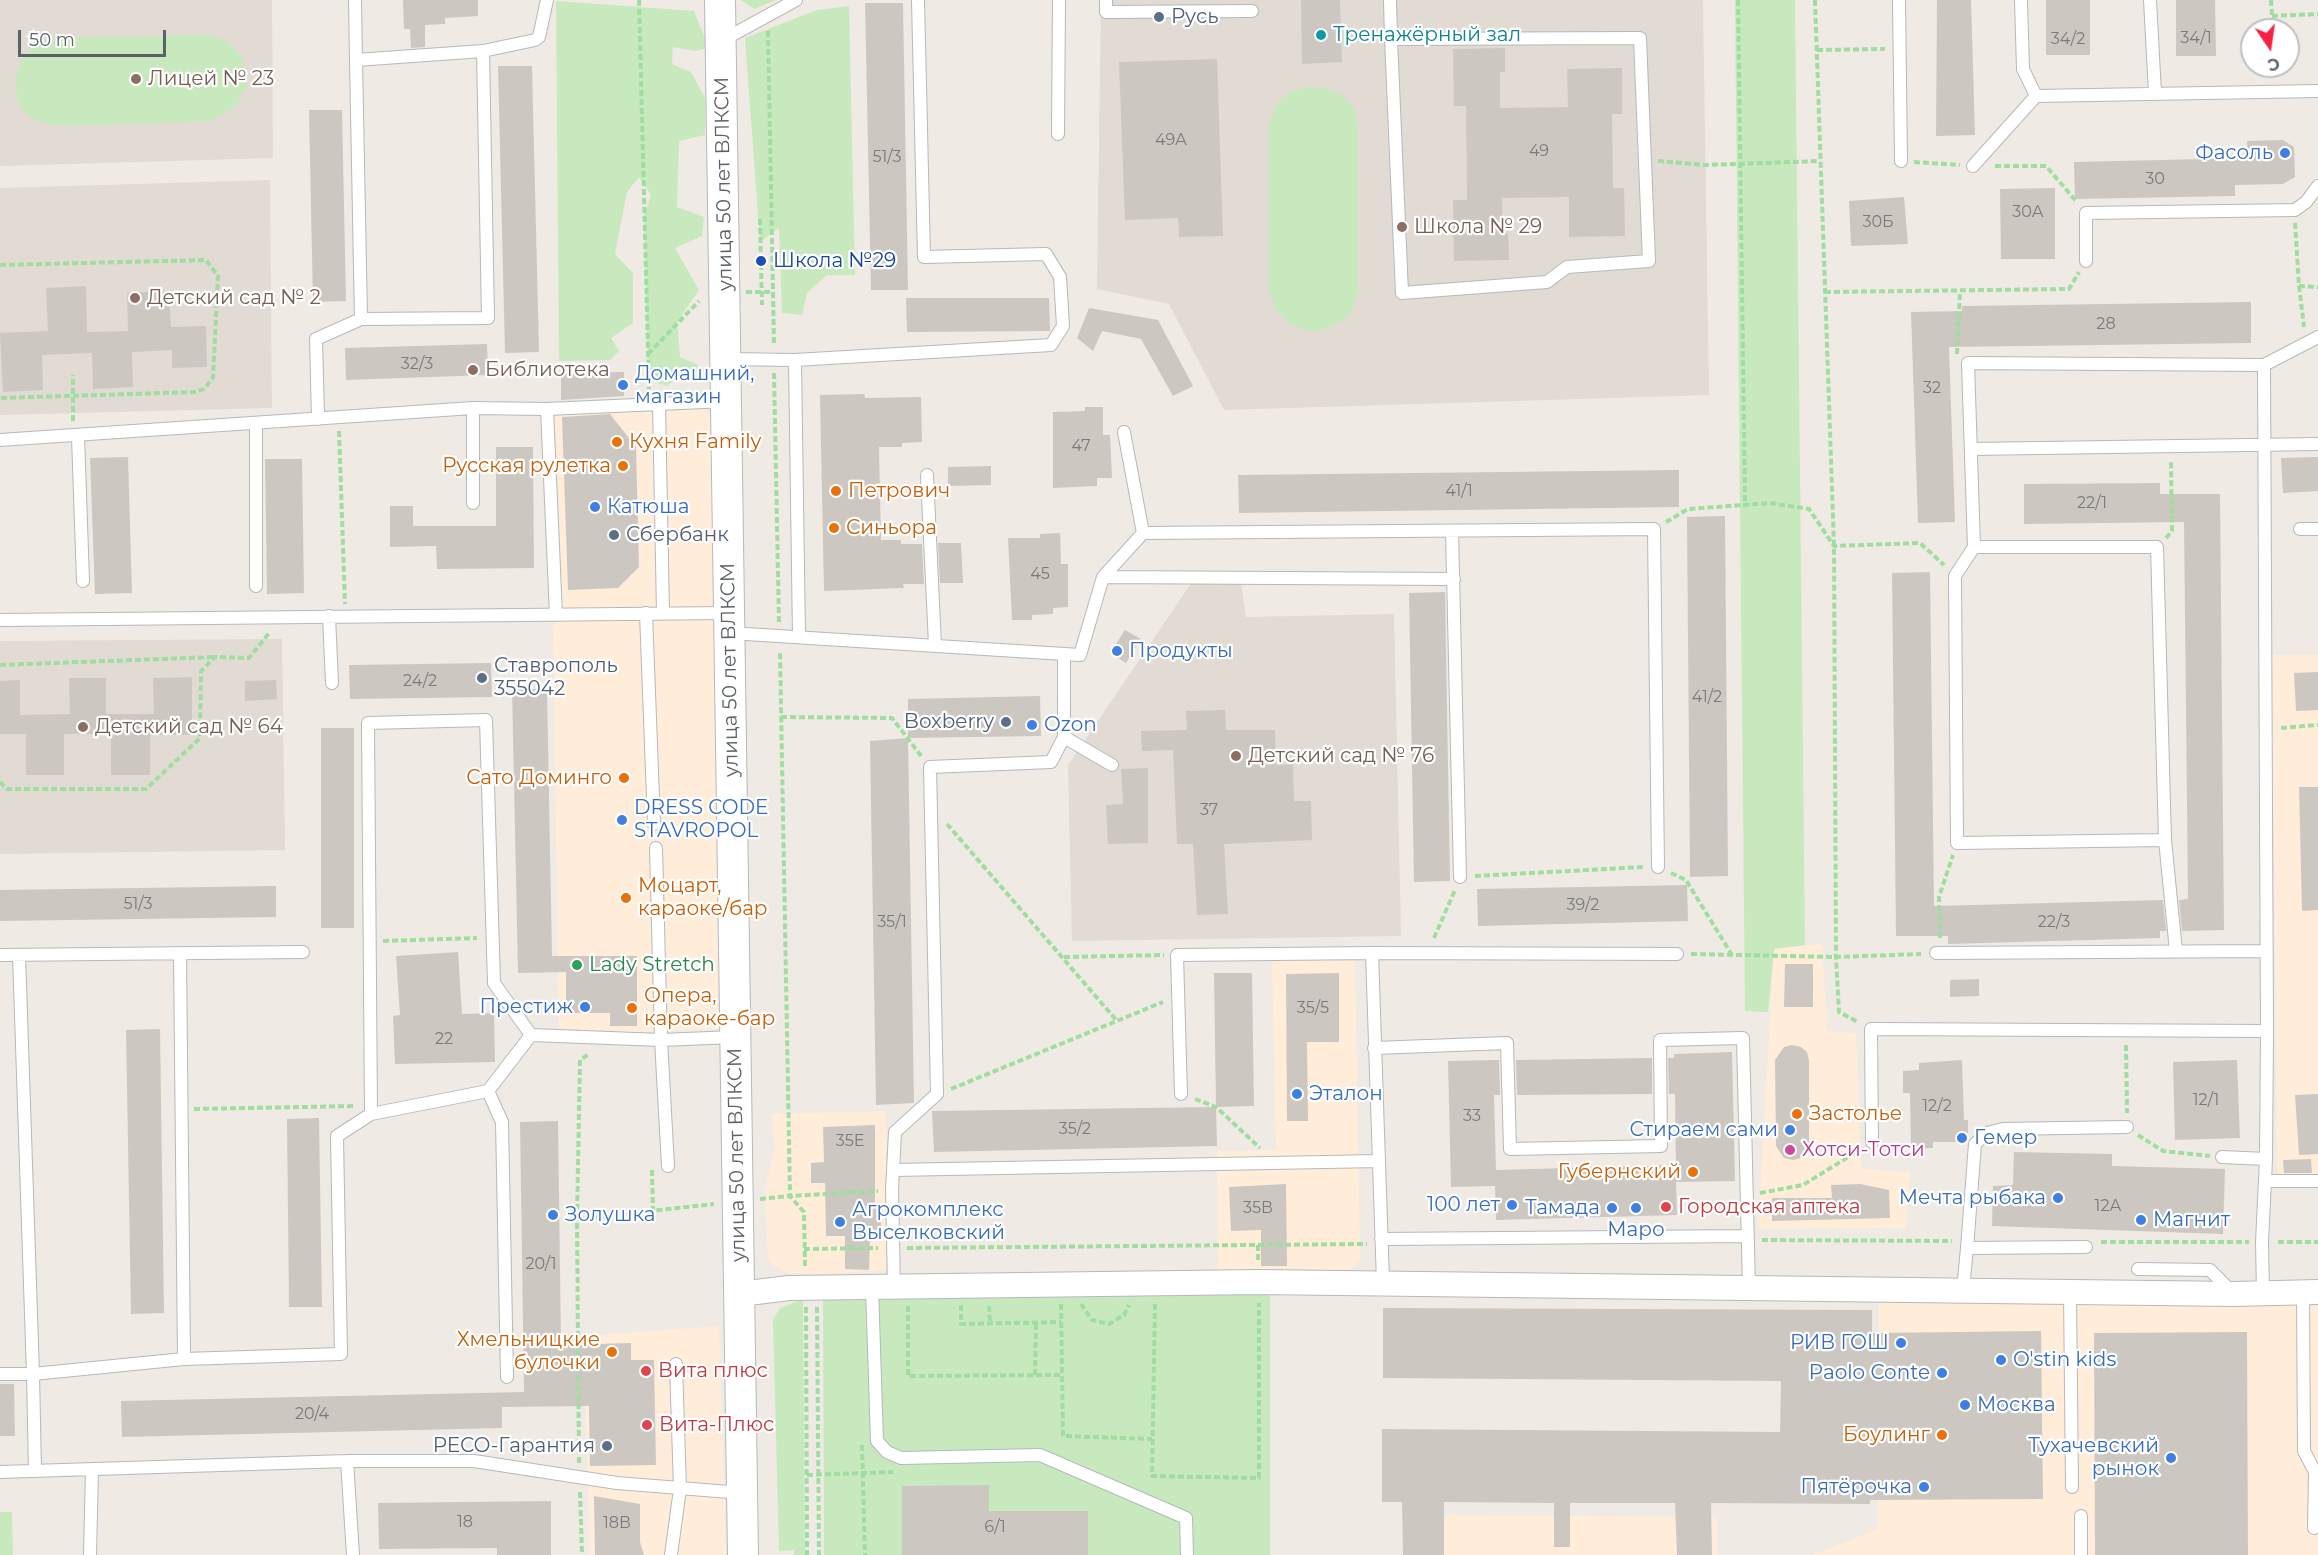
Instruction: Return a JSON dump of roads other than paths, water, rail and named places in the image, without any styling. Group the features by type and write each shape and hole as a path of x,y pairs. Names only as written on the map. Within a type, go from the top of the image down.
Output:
{"street":[{"name":"улица 50 лет ВЛКСМ","path":"720,0 728,401 734,1037 743,1555"},
{"path":"740,1294 814,1300 892,1294 1258,1282 2234,1294 2311,1292"}],"lane":[{"path":"355,0 361,319"},
{"path":"356,60 483,51 539,38 547,0"},
{"path":"722,40 796,0"},
{"path":"726,359 795,360 1052,345 1063,326 1060,277 1046,254 924,257 918,0"},
{"path":"1058,134 1059,0"},
{"path":"1106,0 1106,12 1252,12"},
{"path":"1389,0 1402,293 1547,282 1567,267 1649,261 1640,38 1391,39"},
{"path":"1899,0 1901,161"},
{"path":"2021,0 2024,69 2036,96"},
{"path":"2150,0 2155,93"},
{"path":"318,419 316,339 361,319 489,318 483,51"},
{"path":"1972,166 2036,96 2318,91"},
{"path":"2086,261 2086,213 2295,210 2306,202 2318,186"},
{"path":"2165,840 1957,843 1955,576 1974,547 1968,363 2264,365 2318,337"},
{"path":"795,360 799,637"},
{"path":"2263,1293 2267,1031 2264,365"},
{"path":"0,440 75,437 473,408 547,409 728,401"},
{"path":"654,404 663,613"},
{"path":"472,503 473,408"},
{"path":"547,409 556,615"},
{"path":"256,424 256,586"},
{"path":"1124,432 1143,532"},
{"path":"75,437 83,581"},
{"path":"1971,449 2318,444"},
{"path":"927,475 935,645"},
{"path":"0,620 663,613 799,637 1080,655 1103,577 1143,532 1654,529 1658,867"},
{"path":"2300,530 2318,529"},
{"path":"1452,531 1460,877"},
{"path":"1974,547 2157,547 2165,840 2176,951"},
{"path":"1103,577 1454,579"},
{"path":"646,613 654,824"},
{"path":"329,616 332,683"},
{"path":"1064,654 1064,737 1052,762 930,767 937,1094 895,1132 892,1190 892,1294 878,1441 887,1452 901,1458 1040,1455 1186,1518 1187,1555"},
{"path":"371,1110 368,723 486,720 494,983 531,1035"},
{"path":"1064,737 1112,765"},
{"path":"657,848 661,1040 668,1166"},
{"path":"1938,953 2266,951"},
{"path":"0,955 303,952"},
{"path":"180,953 183,1359"},
{"path":"1372,953 1383,1284"},
{"path":"1180,1094 1177,955 1677,954"},
{"path":"19,955 35,1471"},
{"path":"1872,1142 1871,1029 2267,1031"},
{"path":"531,1035 661,1040 734,1037"},
{"path":"0,1374 33,1374 183,1359 341,1354 338,1136 371,1110 488,1090 531,1035"},
{"path":"1374,1048 1507,1043 1510,1149 1661,1146 1660,1040 1743,1038 1749,1288"},
{"path":"488,1090 502,1122 507,1377"},
{"path":"1963,1290 1975,1144 1987,1133 2003,1129 2127,1127"},
{"path":"2222,1157 2266,1159"},
{"path":"893,1170 1379,1161"},
{"path":"2265,1181 2318,1181"},
{"path":"1382,1239 1748,1236"},
{"path":"1967,1248 2086,1247"},
{"path":"2138,1269 2210,1270 2234,1294"},
{"path":"2070,1291 2072,1487"},
{"path":"2311,1292 2304,1451 2315,1472 2314,1528"},
{"path":"671,1555 680,1489 676,1364"},
{"path":"0,1472 347,1461 474,1461 617,1483 742,1493"},
{"path":"347,1461 353,1555"},
{"path":"90,1555 93,1469"},
{"path":"2081,1516 2081,1555"}],"place":[{"name":"Русь","path":"1159,17"},
{"name":"Тренажёрный зал","path":"1321,35"},
{"name":"Лицей № 23","path":"136,79"},
{"name":"Фасоль","path":"2285,153"},
{"name":"Школа № 29","path":"1402,227"},
{"name":"Школа №29","path":"761,261"},
{"name":"Детский сад № 2","path":"135,298"},
{"name":"Библиотека","path":"473,370"},
{"name":"Домашний, магазин","path":"623,385"},
{"name":"Кухня Family","path":"617,442"},
{"name":"Русская рулетка","path":"623,466"},
{"name":"Петрович","path":"836,491"},
{"name":"Катюша","path":"595,507"},
{"name":"Синьора","path":"834,528"},
{"name":"Сбербанк","path":"614,535"},
{"name":"Продукты","path":"1117,651"},
{"name":"Ставрополь 355042","path":"482,678"},
{"name":"Boxberry","path":"1006,722"},
{"name":"Ozon","path":"1032,725"},
{"name":"Детский сад № 64","path":"83,727"},
{"name":"Детский сад № 76","path":"1236,756"},
{"name":"Сато Доминго","path":"624,778"},
{"name":"DRESS CODE STAVROPOL","path":"622,820"},
{"name":"Моцарт, караоке/бар","path":"626,898"},
{"name":"Lady Stretch","path":"577,965"},
{"name":"Престиж","path":"585,1007"},
{"name":"Опера, караоке-бар","path":"632,1008"},
{"name":"Эталон","path":"1297,1094"},
{"name":"Застолье","path":"1797,1114"},
{"name":"Стираем сами","path":"1790,1130"},
{"name":"Гемер","path":"1962,1138"},
{"name":"Хотси-Тотси","path":"1790,1150"},
{"name":"Губернский","path":"1693,1172"},
{"name":"Мечта рыбака","path":"2058,1198"},
{"name":"100 лет","path":"1512,1205"},
{"name":"Городская аптека","path":"1666,1207"},
{"name":"Тамада","path":"1612,1208"},
{"name":"Маро","path":"1636,1208"},
{"name":"Золушка","path":"553,1215"},
{"name":"Магнит","path":"2141,1220"},
{"name":"Агрокомплекс Выселковский","path":"840,1222"},
{"name":"РИВ ГОШ","path":"1901,1343"},
{"name":"Хмельницкие булочки","path":"612,1352"},
{"name":"O'stin kids","path":"2001,1360"},
{"name":"Вита плюс","path":"646,1371"},
{"name":"Paolo Conte","path":"1942,1373"},
{"name":"Москва","path":"1965,1405"},
{"name":"Вита-Плюс","path":"647,1425"},
{"name":"Боулинг","path":"1942,1435"},
{"name":"РЕСО-Гарантия","path":"607,1446"},
{"name":"Тухачевский рынок","path":"2171,1458"},
{"name":"Пятёрочка","path":"1924,1487"}]}
